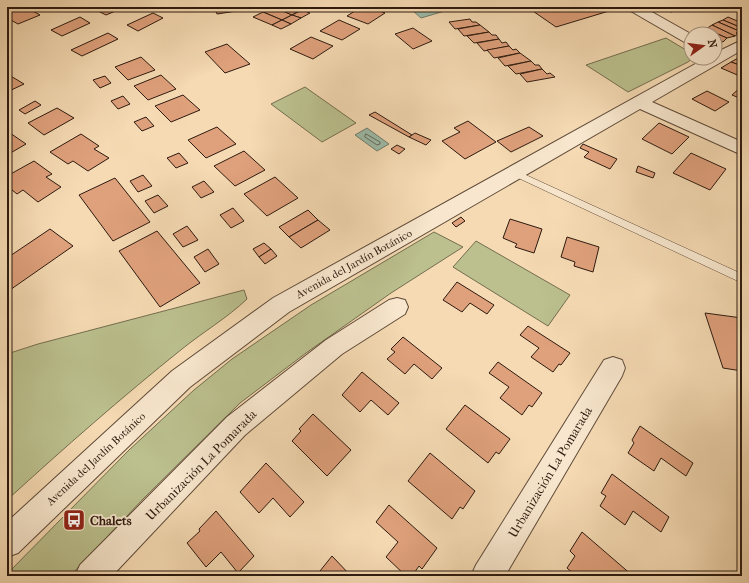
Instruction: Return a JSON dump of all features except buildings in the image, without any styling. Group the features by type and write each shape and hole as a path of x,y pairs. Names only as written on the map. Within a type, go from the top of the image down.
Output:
{"street":[{"path":"634,7 683,35"},
{"name":"Avenida del Jardín Botánico","path":"723,53 742,44"},
{"name":"Avenida del Jardín Botánico","path":"7,542 181,379 281,305 515,173 700,66"},
{"path":"639,102 742,149"},
{"name":"Urbanización La Pomarada","path":"90,576 236,426 334,347 397,307"},
{"name":"Urbanización La Pomarada","path":"487,576 612,368"}],"lane":[{"path":"515,173 742,279"}],"green space":[{"path":"666,38 683,48 683,64 628,92 586,65"},
{"path":"305,87 356,123 322,142 271,104"},
{"path":"434,232 463,247 391,293 306,353 240,403 144,498 70,576 7,576 7,574 129,450 194,390 232,359 311,305"},
{"path":"476,241 570,295 548,326 453,267"},
{"path":"244,290 247,299 137,386 7,500 7,354 38,344"}],"water":[{"path":"423,7 444,7 448,10 421,18 412,10"},
{"path":"367,128 389,144 377,151 355,135"}],"place":[{"name":"Chalets","path":"74,520"}]}
